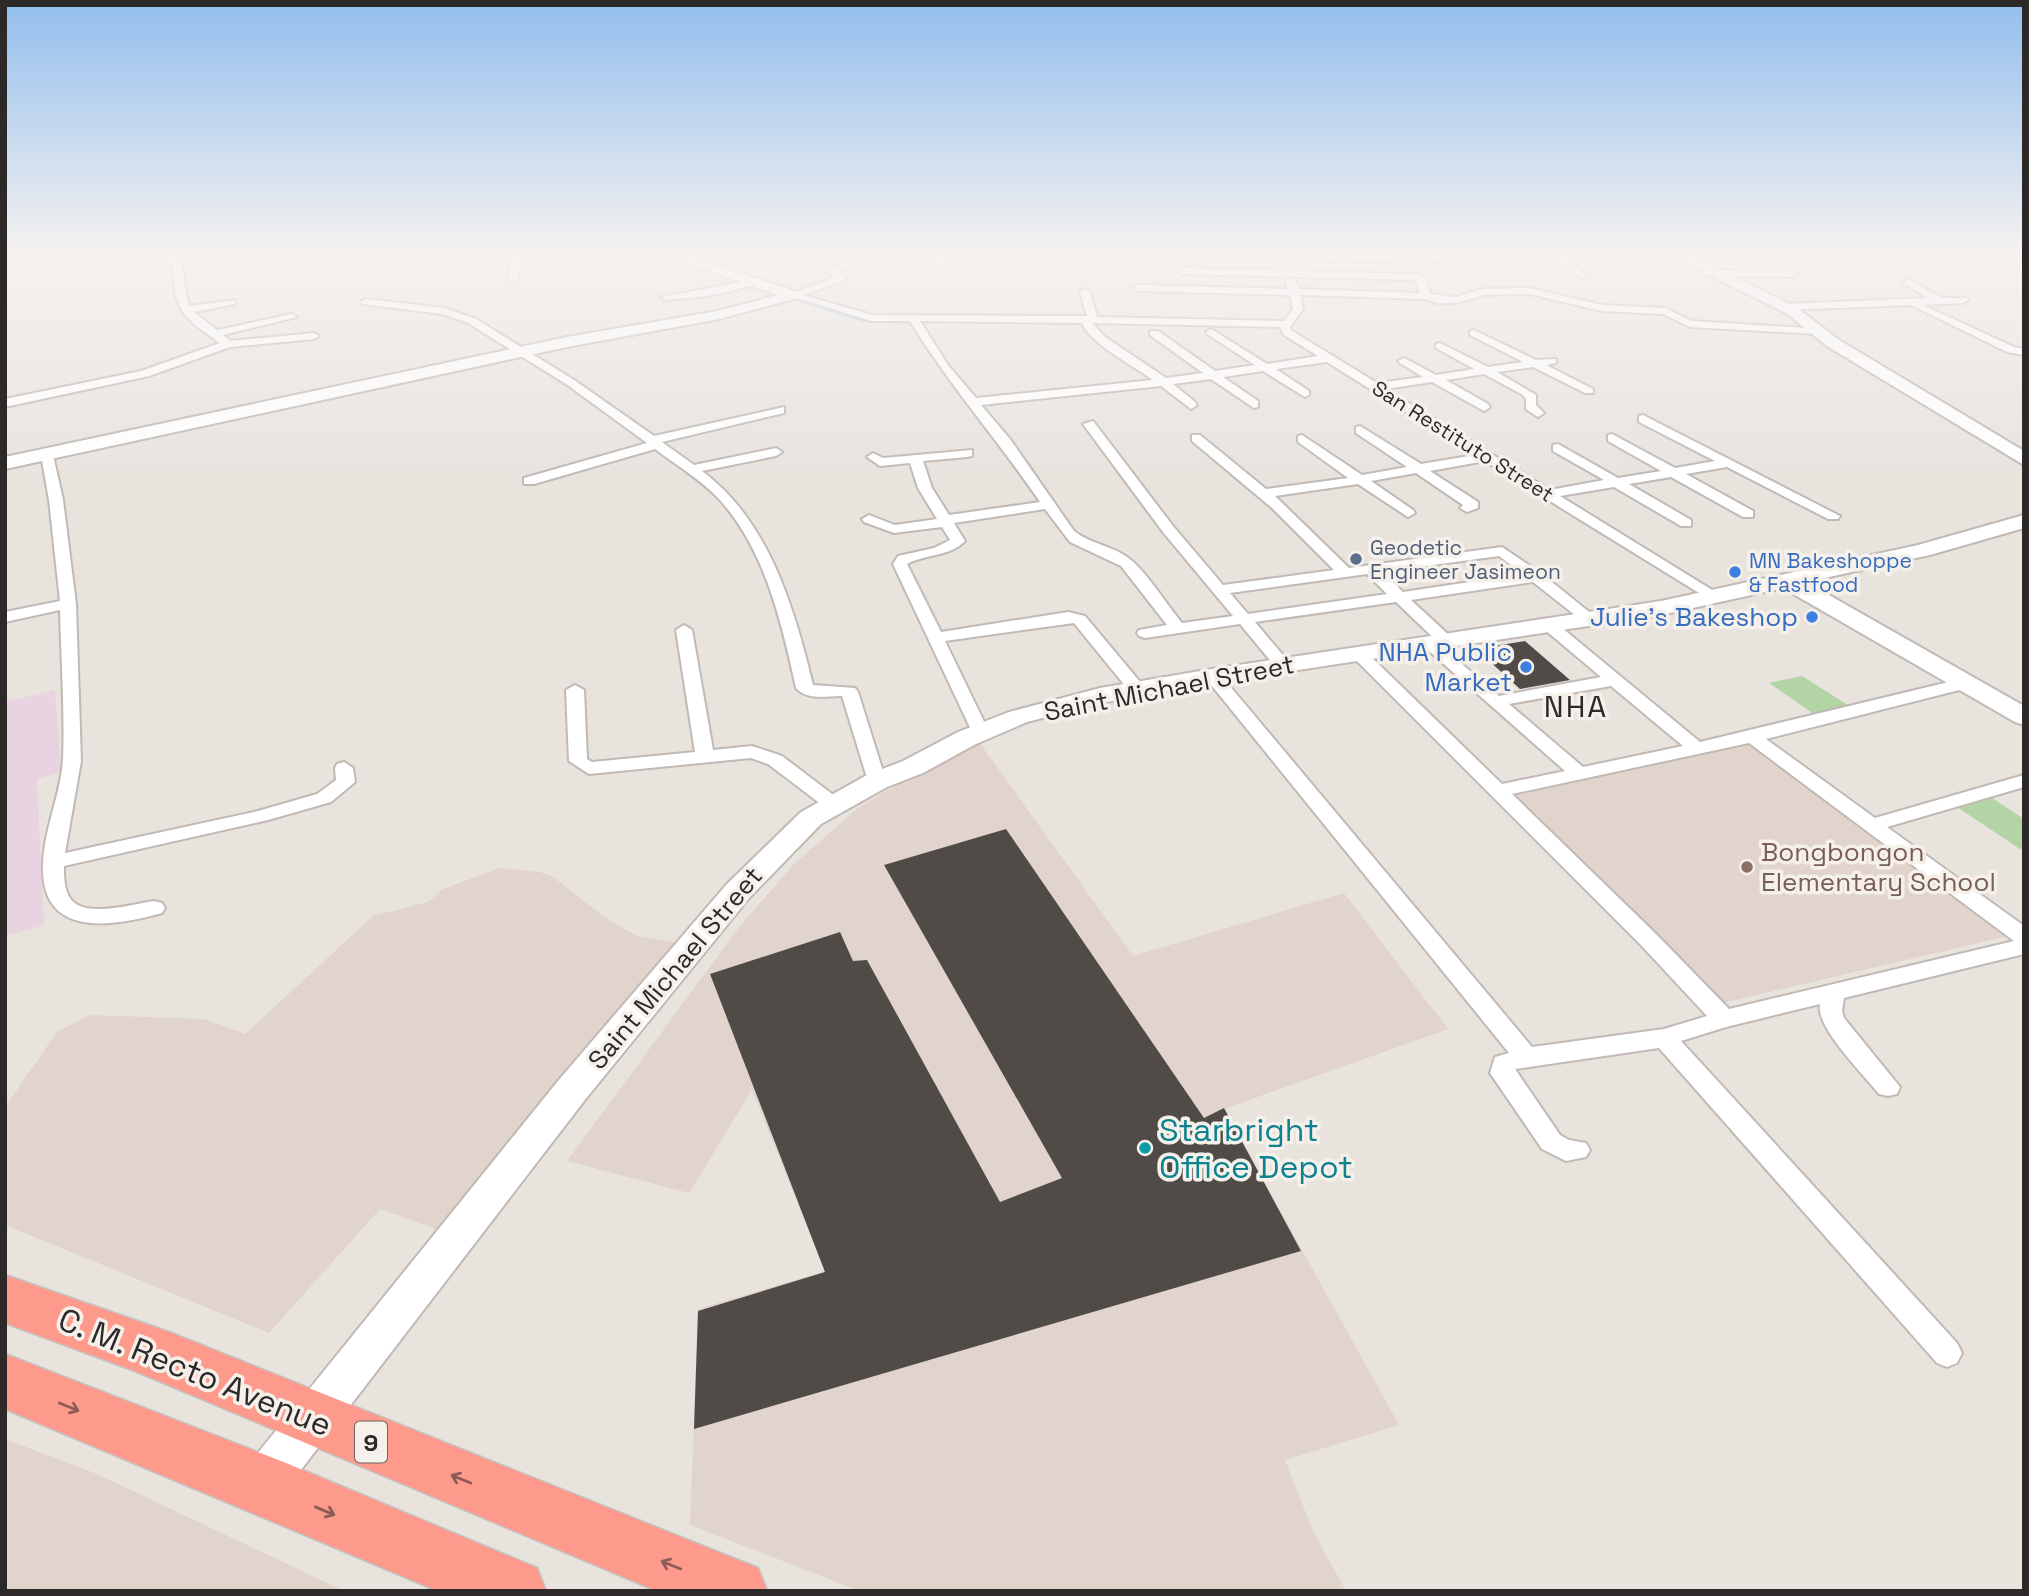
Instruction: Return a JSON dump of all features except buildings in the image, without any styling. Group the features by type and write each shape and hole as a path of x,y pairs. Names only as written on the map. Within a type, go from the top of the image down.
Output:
{"highway":[{"name":"C. M. Recto Avenue","path":"5,1299 149,1350 735,1591"},
{"path":"5,1381 514,1591"}],"street":[{"path":"215,327 219,326"},
{"path":"482,326 655,442 691,469 733,507 755,544 778,592 794,637 807,690 814,693 841,690 849,692 877,780"},
{"path":"5,464 520,352 660,326"},
{"path":"918,326 944,367 1006,442 1047,505 1076,541 1117,556 1126,563 1178,629"},
{"path":"1092,326 1101,339 1164,382 1191,405"},
{"name":"San Restituto Street","path":"1285,326 1288,333 1712,596"},
{"path":"1738,326 1818,331"},
{"path":"1812,326 1833,344 1900,386 2024,458"},
{"path":"1962,326 2011,350 2024,352"},
{"path":"215,327 228,344"},
{"path":"1211,332 1305,393"},
{"path":"1154,333 1216,374 1254,404"},
{"path":"1474,333 1589,391"},
{"path":"5,403 143,376 180,365 228,344 314,336"},
{"path":"1440,346 1531,396 1530,406 1538,413"},
{"path":"972,402 1164,382 1329,358"},
{"path":"1404,361 1484,407"},
{"path":"1376,387 1552,361"},
{"path":"529,481 655,442 780,410"},
{"path":"1643,419 1833,516"},
{"path":"1089,424 1125,474 1284,666"},
{"path":"1360,430 1473,505 1467,508"},
{"path":"1196,438 1263,494 1345,572"},
{"path":"1612,438 1748,514"},
{"path":"1302,439 1408,513"},
{"path":"2005,447 2024,447"},
{"path":"1558,448 1686,523"},
{"path":"691,469 776,452"},
{"path":"873,457 880,462 967,453"},
{"path":"47,455 56,500 68,604 72,761 53,862 52,881 63,908 72,915 96,918 154,908"},
{"path":"1263,494 1488,456"},
{"path":"915,458 925,488 956,536 955,545 901,560 980,732"},
{"path":"1548,494 1727,463"},
{"path":"869,519 894,529 1047,505"},
{"name":"Saint Michael Street","path":"261,1485 571,1091 729,901 799,828 833,804 877,780 913,767 980,732 1040,711 1212,676 1591,620 1922,550 2024,521"},
{"path":"1219,590 1502,551 1591,620"},
{"path":"1369,568 1400,598 1438,643 1579,773"},
{"path":"1145,633 1537,578"},
{"path":"1786,580 2024,717"},
{"path":"5,617 68,604"},
{"path":"935,638 1068,617 1079,619 1138,689"},
{"path":"1550,626 1697,749"},
{"path":"684,630 705,756"},
{"path":"1358,654 1724,1019"},
{"path":"1212,676 1526,1057"},
{"path":"1498,701 1614,680"},
{"path":"1497,791 1752,737 1965,683"},
{"path":"575,690 578,761 583,767 744,751 775,760 833,804"},
{"path":"1752,737 2024,937"},
{"path":"53,862 261,816 324,798 346,782 344,768"},
{"path":"1872,825 2024,781"},
{"path":"1577,1150 1566,1151 1551,1142 1502,1073 1504,1063 1526,1057 1664,1038 1724,1019 2024,946"},
{"path":"1833,993 1830,1011 1834,1022 1888,1087"},
{"path":"1664,1038 1947,1353"}],"shaded area":[{"path":"55,690 61,772 37,779 44,925 5,936 5,702"},
{"path":"979,742 1133,956 1344,893 1448,1029 1224,1109 1399,1425 1285,1460 1313,1531 1346,1591 860,1591 690,1525 698,1309 825,1271 752,1090 689,1193 567,1161 739,927 794,864 857,809 908,778"},
{"name":"Bongbongon Elementary School","path":"1749,744 2012,935 1723,1003 1503,798"},
{"path":"500,868 540,872 552,876 603,916 637,936 691,945 461,1238 380,1209 269,1333 5,1225 5,1107 57,1032 90,1015 204,1019 245,1034 373,916 428,902 443,889"},
{"path":"5,1439 97,1474 344,1591 5,1591"}],"green space":[{"path":"1802,676 1859,712 1824,721 1769,683"},
{"path":"1989,796 2024,819 2024,848 2020,849 1954,805"}],"place":[{"name":"Geodetic Engineer Jasimeon","path":"1356,559"},
{"name":"MN Bakeshoppe & Fastfood","path":"1735,572"},
{"name":"Julie's Bakeshop","path":"1812,617"},
{"name":"NHA Public Market","path":"1526,667"},
{"name":"Bongbongon Elementary School","path":"1747,867"},
{"name":"Starbright Office Depot","path":"1145,1148"}],"district":[{"name":"NHA","path":"1576,706"}]}
